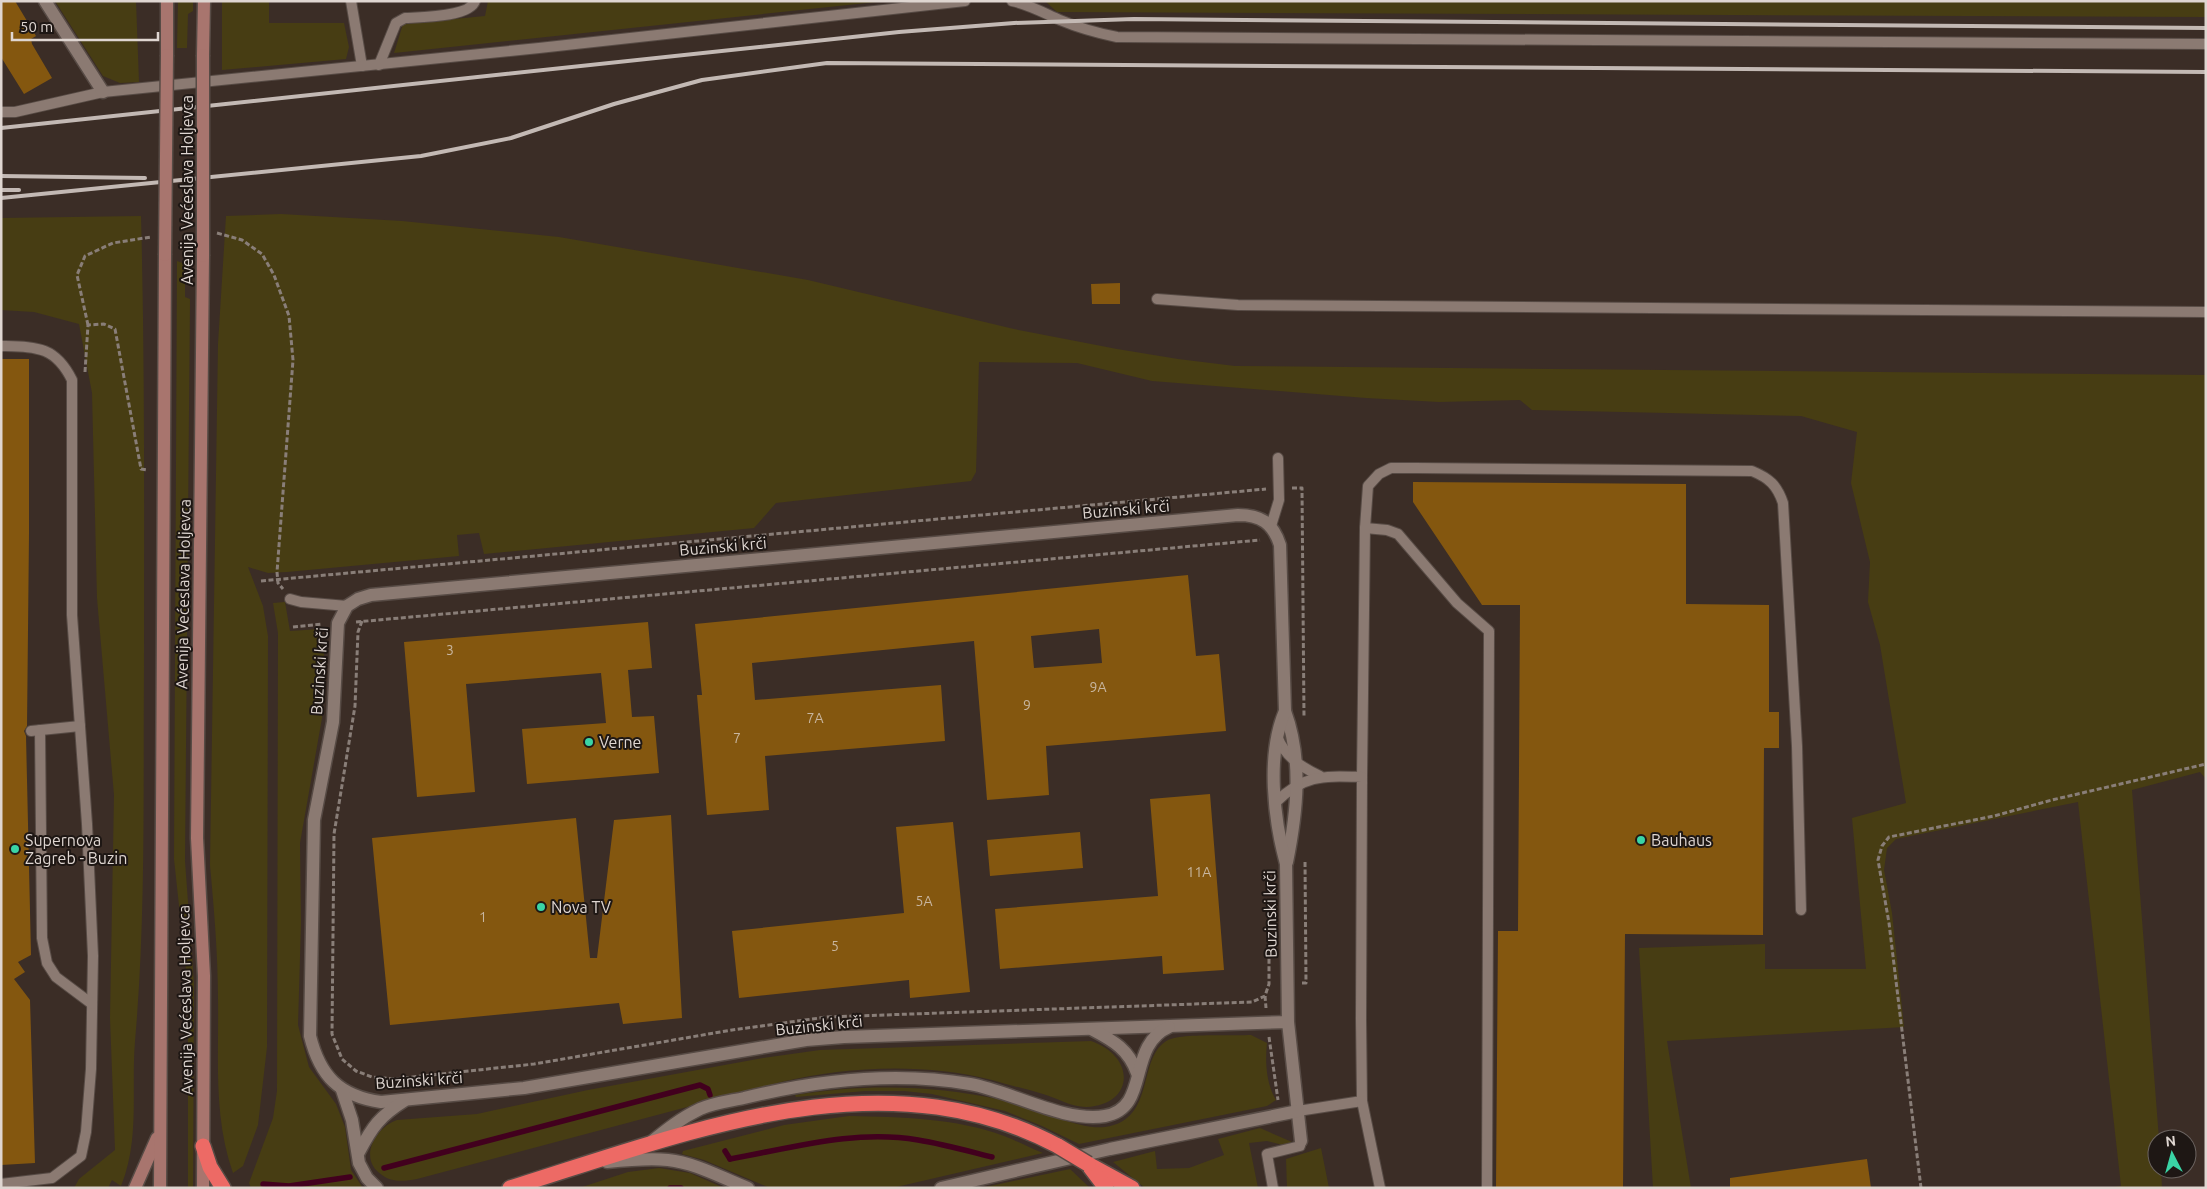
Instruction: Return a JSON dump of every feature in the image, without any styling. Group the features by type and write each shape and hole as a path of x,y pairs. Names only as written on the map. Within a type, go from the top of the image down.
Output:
{"highway":[{"path":"510,1188 650,1144 789,1110 862,1102 937,1107 973,1115 1026,1132 1058,1146 1132,1188"},
{"path":"203,1146 210,1167 223,1188"},
{"path":"1088,1164 1106,1188"}],"main road":[{"name":"Avenija Većeslava Holjevca","path":"160,1188 167,1"},
{"name":"Avenija Većeslava Holjevca","path":"203,1188 204,976 197,838 204,1"},
{"path":"135,1188 151,1156 160,1128"}],"street":[{"path":"45,1 103,92"},
{"name":"Buzinski krči","path":"1288,1022 1093,1030 883,1035 806,1040 524,1088 381,1102 367,1100 342,1090 331,1080 320,1064 310,1036 314,820 333,722 338,623 348,606 358,599 371,595 1238,515 1259,517 1271,526 1280,545 1286,711 1277,735 1275,803 1279,840 1286,864 1288,1022 1302,1141"},
{"path":"1286,711 1295,743 1296,762 1294,822 1286,864"},
{"path":"650,1144 678,1120 702,1108 775,1090 832,1081 872,1078 923,1079 970,1084 1011,1094 1069,1115 1106,1116 1120,1110 1127,1104 1133,1095 1148,1044 1155,1036 1172,1026"},
{"path":"1093,1030 1123,1048 1133,1061 1138,1073"},
{"path":"342,1090 352,1120 362,1170 377,1188"},
{"path":"359,1152 373,1126 407,1099"},
{"path":"941,1188 1110,1149 1298,1111"},
{"path":"592,1163 645,1158 670,1160 709,1171 748,1188"}],"lane":[{"path":"351,1 362,66"},
{"path":"379,65 396,22 405,18 465,12 474,6 475,1"},
{"path":"1,112 15,112 103,92 379,65 964,1"},
{"path":"1012,1 1030,5 1061,21 1094,33 1117,37 2206,44"},
{"path":"1157,299 1238,305 2206,312"},
{"path":"1,346 46,350 63,363 72,380 72,615 93,947 91,1069 86,1132 81,1156 52,1178 1,1184"},
{"path":"1271,526 1279,500 1278,458"},
{"path":"1380,1188 1362,1101 1360,1019 1365,528 1368,486 1380,474 1391,468 1752,471 1766,477 1778,488 1783,503 1797,746 1800,910"},
{"path":"1365,528 1398,534 1458,604 1489,631 1487,1188"},
{"path":"290,599 301,602 348,606"},
{"path":"80,726 36,731 42,938 47,963 56,977 92,1004"},
{"path":"1277,735 1284,752 1296,762 1320,776"},
{"path":"1275,803 1296,786 1320,776 1362,777"},
{"path":"1298,1111 1362,1101"},
{"path":"1273,1188 1267,1154 1300,1146 1302,1141"}],"path":[{"path":"288,316 293,360 277,572 278,579 290,599"},
{"path":"72,380 86,372 88,325 104,324 115,329 141,469 147,472 147,462"},
{"path":"1296,488 1302,488 1304,722"},
{"path":"261,581 1267,489"},
{"path":"362,622 1259,539"},
{"path":"293,627 317,625"},
{"path":"1921,1188 1889,923 1878,860 1882,846 1889,837 1994,816 2052,800 2206,764"},
{"path":"334,834 332,1034 342,1059 356,1071 372,1077 394,1080 525,1065 732,1030 827,1017 1201,1005 1252,1002 1265,996"},
{"path":"1298,984 1306,983 1305,855"},
{"path":"1266,1005 1265,996 1269,984"},
{"path":"1270,1044 1278,1100"}],"shaded area":[{"path":"55,1 136,1 139,82 120,83 103,76"},
{"path":"178,1 193,1 193,11 188,14 187,48 177,48"},
{"path":"222,1 269,1 269,23 344,23 349,47 346,59 222,70"},
{"path":"488,1 886,1 394,53 403,24 485,16"},
{"path":"1045,1 2206,1 2206,17 1057,12"},
{"path":"281,214 402,221 559,237 808,280 1014,329 1117,349 1235,366 2206,375 2206,779 2200,772 2132,790 2158,1129 2147,1129 2147,1179 2162,1179 2162,1188 2107,1188 2121,1186 2078,802 1896,839 1887,848 1884,870 1892,913 1904,1027 1667,1041 1691,1188 1653,1188 1639,948 1765,944 1765,969 1866,969 1852,818 1906,803 1880,645 1868,602 1870,562 1851,483 1857,432 1801,416 1532,410 1520,400 1439,402 1366,398 1152,381 1077,363 979,362 976,472 971,481 776,503 754,528 484,554 479,533 457,535 459,556 268,573 248,567 263,606 268,636 267,1047 258,1125 243,1166 233,1173 222,1130 218,1087 217,965 210,865 218,344 226,216"},
{"path":"141,216 144,441 143,854 139,994 134,1060 133,1133 131,1151 121,1186 112,1180 108,1188 74,1188 79,1179 115,1150 110,1018 114,795 97,598 92,393 79,324 34,312 1,310 1,218"},
{"path":"177,261 185,264 185,297 190,299 185,861 194,984 193,1188 188,1188 188,989 174,859"},
{"path":"285,602 290,631 320,629 324,652 322,718 300,843 301,923 298,1025 309,1067 336,1104 345,1127 351,1170 363,1188 251,1188 249,1183 273,1118 277,1091 278,633 273,603"},
{"path":"1251,1035 1267,1043 1267,1072 1270,1087 1276,1100 1267,1106 1079,1144 1005,1111 932,1094 904,1091 865,1091 796,1097 795,1095 821,1091 873,1088 950,1091 1014,1103 1081,1125 1105,1127 1121,1122 1132,1113 1139,1101 1152,1060 1158,1048 1168,1040 1184,1036"},
{"path":"1091,1041 1106,1048 1116,1058 1122,1068 1124,1079 1121,1089 1114,1098 1102,1104 1086,1107 1075,1106 1043,1094 992,1080 966,1075 913,1069 860,1070 781,1082 417,1179 403,1181 386,1178 375,1168 371,1161 370,1152 376,1136 382,1129 397,1120 477,1114 588,1090 763,1058 820,1050"},
{"path":"849,1116 908,1118 967,1125 1004,1136 1043,1153 892,1188 770,1188 704,1160 682,1154 683,1151 784,1125"},
{"path":"1260,1128 1292,1142 1283,1145 1267,1141 1249,1143 1258,1188 1145,1188 1113,1162 1155,1151 1157,1169 1189,1168 1224,1155 1218,1139"},
{"path":"1321,1148 1329,1188 1287,1188 1286,1159"},
{"path":"659,1168 690,1173 724,1188 579,1188 628,1172"},
{"path":"1070,1169 1090,1188 981,1188"}],"building":[{"path":"1,1 15,1 36,36 31,39 32,44 52,78 24,94 1,57"},
{"path":"1120,283 1120,304 1092,304 1091,284"},
{"name":"Supernova Zagreb - Buzin","path":"1,359 29,359 27,726 24,731 26,736 31,955 18,962 25,972 14,979 30,1000 35,1163 1,1165"},
{"name":"Bauhaus","path":"1413,482 1686,484 1686,604 1769,605 1769,712 1779,712 1779,748 1764,748 1763,935 1625,934 1623,1188 1496,1188 1498,931 1518,931 1520,605 1482,605 1413,502"},
{"path":"1188,575 1196,656 1219,654 1226,731 1046,746 1049,795 987,800 974,641 752,663 755,700 941,685 945,741 765,756 769,810 707,815 697,695 702,695 695,624","holes":["1099,629 1102,663 1034,668 1031,636"]},
{"path":"648,622 652,668 628,670 632,717 654,716 659,773 527,784 522,729 606,723 601,673 466,684 475,792 417,797 404,642"},
{"path":"1210,794 1224,970 1163,974 1162,956 1000,969 995,909 1158,896 1150,799"},
{"path":"671,815 682,1018 623,1024 619,1003 390,1025 372,838 576,818 590,958 597,958 614,820"},
{"path":"953,822 970,992 910,998 909,980 739,998 732,931 904,913 896,827"},
{"path":"1080,832 1083,868 990,876 987,840"},
{"path":"1867,1159 1871,1188 1730,1188 1730,1178"}],"waterway":[{"path":"384,1168 700,1085 708,1089 710,1095"},
{"path":"730,1159 824,1141 871,1137 918,1140 992,1157"},
{"path":"725,1151 730,1159"},
{"path":"263,1184 289,1186 350,1177"},
{"path":"670,1188 681,1188"}],"railway":[{"path":"1,128 899,32 1014,23 1134,19 2206,28"},
{"path":"1,198 421,156 511,138 614,104 702,80 827,63 2206,72"},
{"path":"1,176 145,178"},
{"path":"1,190 19,190"}],"place":[{"name":"Verne","path":"589,742"},
{"name":"Bauhaus","path":"1641,840"},
{"name":"Supernova Zagreb - Buzin","path":"15,849"},
{"name":"Nova TV","path":"541,907"}]}
